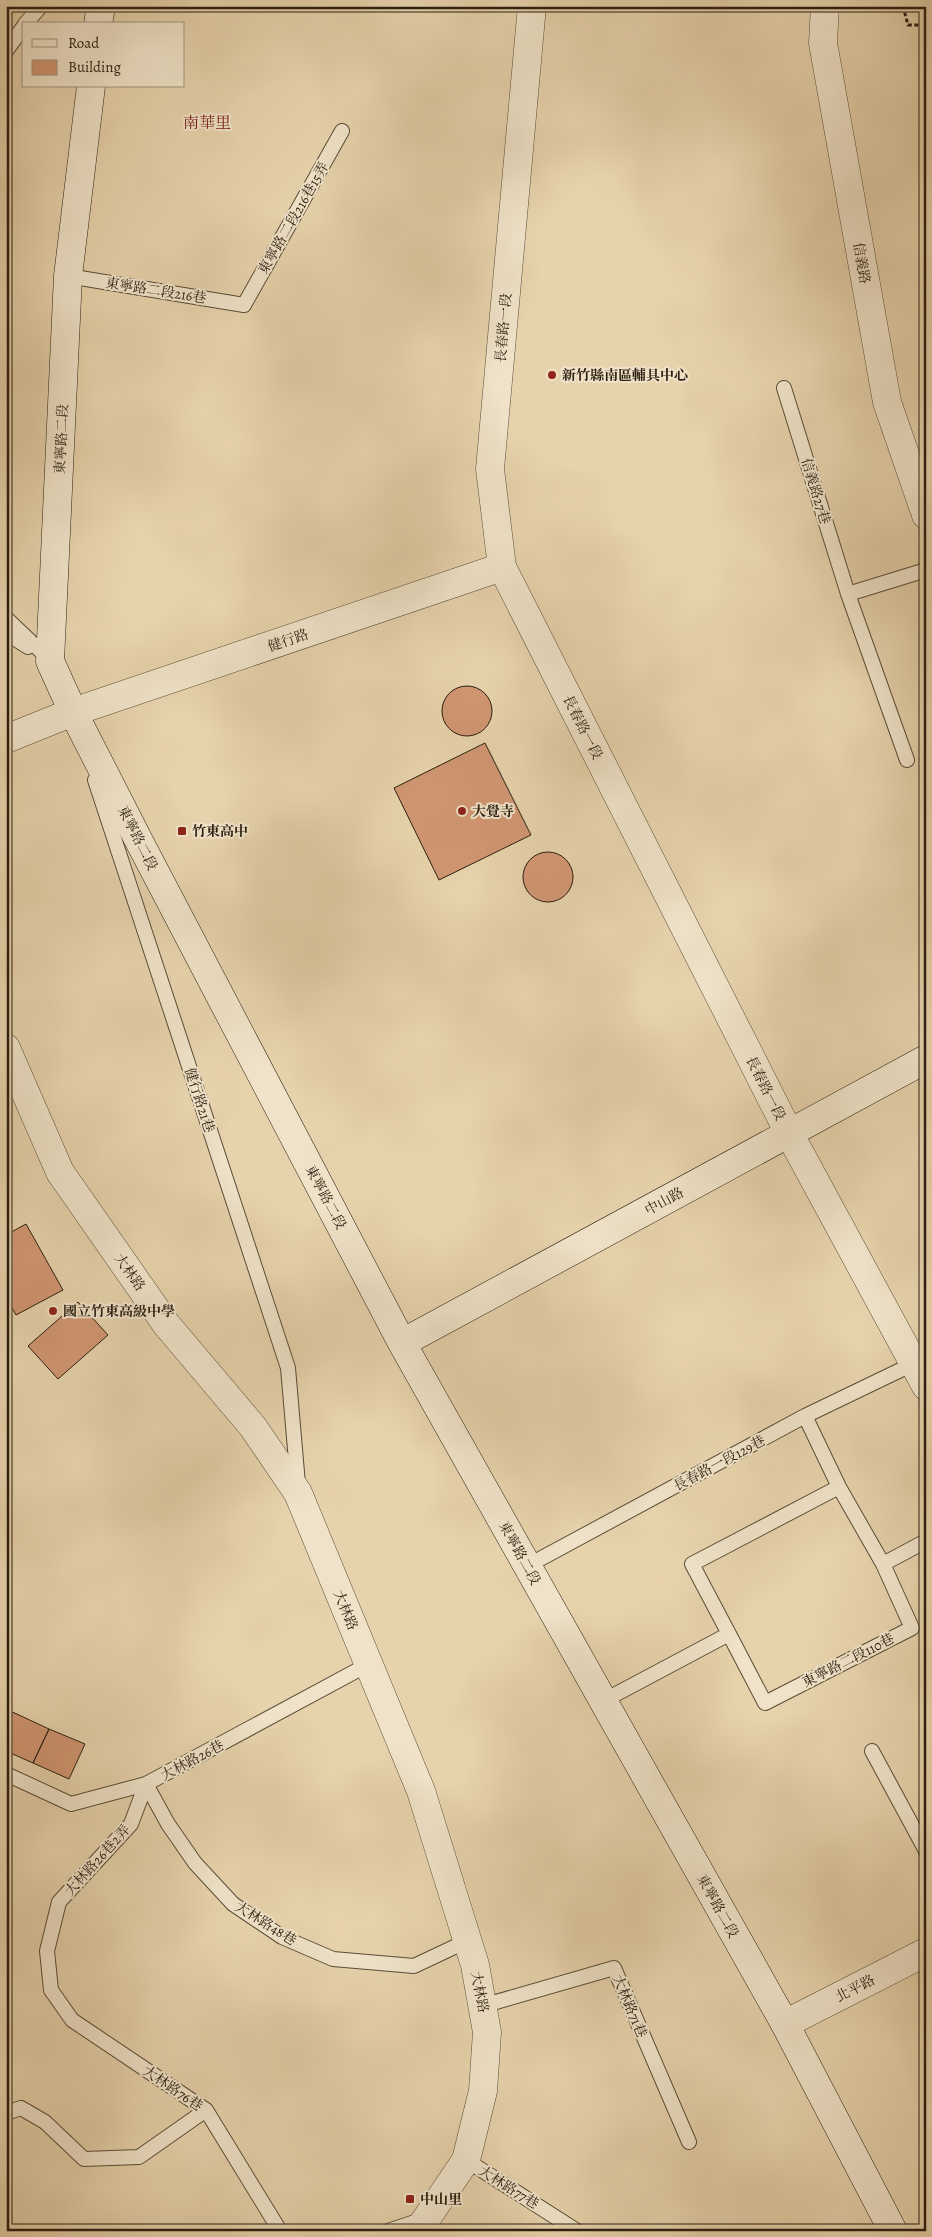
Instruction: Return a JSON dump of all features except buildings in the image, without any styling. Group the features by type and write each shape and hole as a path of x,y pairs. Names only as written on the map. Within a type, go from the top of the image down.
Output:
{"street":[{"path":"98,22 100,6"},
{"name":"長春路一段","path":"532,6 490,469 502,567 789,1133 919,1375"},
{"name":"信義路","path":"825,6 823,43 887,402 926,515"},
{"name":"東寧路二段","path":"91,88 68,276 50,661 73,712 402,1343 785,2024 893,2231"},
{"name":"健行路","path":"73,712 502,567"},
{"path":"6,739 73,712"},
{"name":"大林路","path":"6,1048 60,1172 166,1324 253,1427 298,1493 420,1791 475,1965 487,2032 483,2092 466,2160 423,2224"},
{"name":"中山路","path":"402,1343 926,1059"},
{"name":"北平路","path":"785,2024 926,1952"}],"lane":[{"path":"27,22 41,6"},
{"path":"6,51 22,28"},
{"name":"東寧路二段216巷15弄","path":"244,305 342,132"},
{"name":"東寧路二段216巷","path":"68,276 244,305"},
{"name":"信義路27巷","path":"784,388 848,594 907,760"},
{"path":"848,594 926,570"},
{"path":"6,618 50,661"},
{"path":"6,633 50,661"},
{"name":"健行路21巷","path":"73,712 288,1368 298,1493"},
{"name":"長春路一段129巷","path":"528,1566 805,1416 919,1375"},
{"name":"東寧路二段110巷","path":"805,1416 839,1487 883,1564 912,1628 765,1703 692,1564 839,1487"},
{"path":"883,1564 926,1541"},
{"path":"603,1700 729,1634"},
{"name":"大林路26巷","path":"6,1774 71,1804 146,1784 368,1664"},
{"path":"872,1751 926,1851"},
{"name":"大林路48巷","path":"146,1784 168,1824 195,1863 233,1904 282,1937 333,1959 414,1966 467,1941"},
{"name":"大林路26巷2弄","path":"72,2020 51,1990 47,1952 59,1902 131,1824 146,1784"},
{"name":"大林路71巷","path":"482,2006 614,1968 689,2142"},
{"name":"大林路76巷","path":"72,2020 206,2110 280,2231"},
{"path":"6,2113 21,2108 45,2122 84,2159 139,2157 206,2110"},
{"name":"大林路77巷","path":"466,2160 577,2231"},
{"path":"388,2231 423,2224"}],"path":[{"path":"903,6 908,25 926,25"}],"place":[{"name":"新竹縣南區輔具中心","path":"552,375"},
{"name":"大覺寺","path":"462,811"},
{"name":"竹東高中","path":"182,831"},
{"name":"國立竹東高級中學","path":"53,1311"},
{"name":"中山里","path":"410,2199"}],"district":[{"name":"南華里","path":"207,122"}]}
